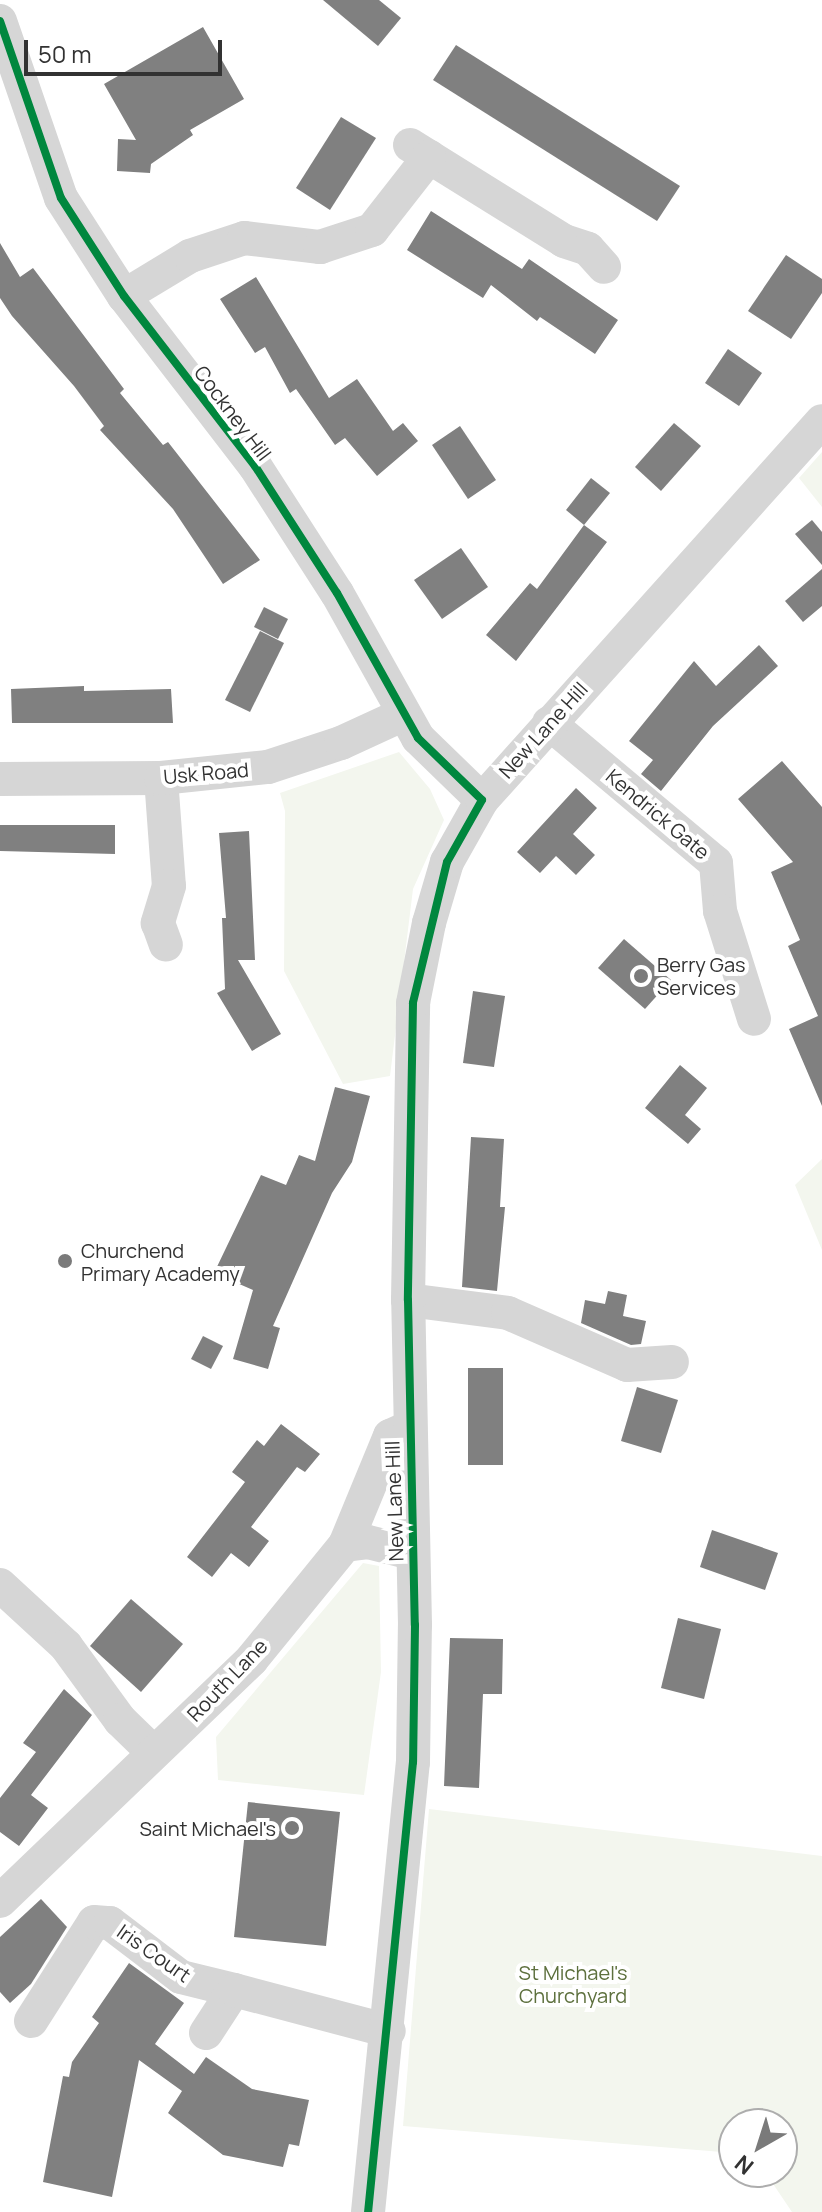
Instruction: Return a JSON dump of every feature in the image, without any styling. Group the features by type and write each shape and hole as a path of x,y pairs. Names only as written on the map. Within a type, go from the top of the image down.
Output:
{"street":[{"name":"Cockney Hill","path":"0,21 61,198 124,296 255,466 337,593 402,715 437,760 482,800"},
{"path":"124,296 190,256 244,238 320,247 372,230 420,151 564,241 588,249 604,267"},
{"name":"New Lane Hill","path":"368,2212 389,2031 413,1762 408,1300 413,1003 447,862 482,800 822,421"},
{"name":"Usk Road","path":"0,779 161,778 268,767 341,743 402,715"},
{"name":"Kendrick Gate","path":"549,723 716,863 720,911 754,1019"},
{"path":"161,778 169,886 158,923 166,945"},
{"path":"408,1300 508,1313 627,1365 672,1362"},
{"name":"Routh Lane","path":"0,1901 252,1659 345,1545 390,1436 408,1428"},
{"path":"345,1545 368,1542 412,1553"},
{"path":"0,1585 66,1646 120,1720 154,1753"},
{"name":"Iris Court","path":"31,2021 94,1922 110,1923 181,1977 389,2031"},
{"path":"206,2033 234,1990"}],"green space":[{"path":"822,452 822,507 799,478"},
{"path":"399,752 430,789 444,820 413,889 390,1076 343,1084 284,971 285,811 280,793"},
{"path":"822,1159 822,1250 795,1185"},
{"path":"363,1563 379,1566 381,1672 364,1795 218,1780 216,1737"},
{"name":"St Michael's Churchyard","path":"429,1809 822,1856 822,2212 792,2212 776,2188 798,2188 798,2108 718,2108 718,2152 403,2126"}],"building":[{"path":"323,0 379,0 401,18 378,46"},
{"path":"203,27 244,99 190,130 193,135 151,164 150,173 117,171 118,139 136,140 104,84"},
{"path":"456,45 680,186 657,221 433,80"},
{"path":"341,117 376,138 330,210 296,188"},
{"path":"431,211 522,269 529,259 618,320 595,354 540,317 537,321 491,285 483,298 407,250"},
{"path":"0,243 20,277 33,268 124,389 120,393 163,445 168,442 260,560 223,584 173,509 100,430 104,426 74,386 12,316 0,298"},
{"path":"786,255 822,279 822,293 791,339 748,311"},
{"path":"256,277 329,398 357,379 393,431 403,423 418,441 377,476 345,438 335,445 296,389 290,393 265,347 255,353 220,299"},
{"path":"728,349 762,373 739,406 705,383"},
{"path":"674,423 701,446 661,491 635,467"},
{"path":"460,426 496,480 468,499 432,445"},
{"path":"591,478 610,493 584,525 566,510"},
{"path":"812,520 822,532 822,565 795,534"},
{"path":"584,525 607,542 516,661 486,635 530,583 537,589"},
{"path":"461,548 488,587 442,619 414,580"},
{"path":"822,569 822,606 803,622 785,601"},
{"path":"264,607 288,619 278,639 254,627"},
{"path":"260,631 284,643 250,712 225,700"},
{"path":"759,645 778,666 713,726 661,791 641,774 653,760 629,741 694,661 716,686"},
{"path":"84,686 84,691 171,689 173,723 12,723 11,689"},
{"path":"782,761 822,807 822,1106 789,1029 818,1016 788,946 800,940 771,872 793,862 738,799"},
{"path":"576,788 597,808 573,834 595,855 576,875 556,856 540,873 517,852"},
{"path":"0,825 115,825 115,854 0,851"},
{"path":"249,831 255,960 238,960 281,1034 252,1051 217,993 225,989 222,918 226,918 219,833"},
{"path":"624,939 671,980 645,1009 598,968"},
{"path":"473,991 505,996 494,1067 463,1063"},
{"path":"680,1065 707,1088 685,1115 701,1129 688,1144 645,1108"},
{"path":"335,1087 370,1096 352,1162 332,1193 273,1326 280,1328 268,1369 233,1359 253,1290 214,1273 261,1175 286,1185 299,1155 315,1161"},
{"path":"471,1137 504,1139 500,1207 505,1207 497,1291 462,1287"},
{"path":"608,1291 627,1295 623,1316 646,1321 641,1344 631,1345 581,1323 585,1300 605,1304"},
{"path":"203,1336 223,1346 211,1369 191,1359"},
{"path":"468,1368 503,1368 503,1465 468,1465"},
{"path":"637,1387 678,1400 661,1453 621,1441"},
{"path":"281,1424 320,1454 305,1472 297,1467 251,1527 269,1541 249,1567 231,1553 212,1577 187,1557 245,1482 232,1472 257,1440 264,1446"},
{"path":"712,1530 778,1553 765,1590 700,1567"},
{"path":"131,1599 183,1644 141,1692 90,1646"},
{"path":"678,1618 721,1629 704,1699 661,1688"},
{"path":"450,1638 503,1639 502,1694 483,1694 479,1788 444,1786"},
{"path":"64,1689 92,1715 31,1795 48,1808 19,1846 0,1832 0,1798 36,1752 23,1743"},
{"path":"248,1802 340,1812 326,1946 234,1937"},
{"path":"41,1899 67,1927 31,1984 10,2003 0,1992 0,1937"},
{"path":"129,1963 184,2003 155,2044 194,2074 206,2057 252,2089 309,2100 299,2146 289,2144 283,2167 223,2155 168,2113 182,2091 139,2060 112,2197 43,2182 63,2076 69,2077 72,2062 99,2023 92,2017"}],"cycle path":[{"path":"0,21 61,198 124,296 255,466 337,593 418,738 482,800 447,862 413,1003 408,1300 415,1625 413,1762 368,2212"}],"place":[{"name":"Berry Gas Services","path":"641,976"},
{"name":"Churchend Primary Academy","path":"65,1261"},
{"name":"Saint Michael's","path":"292,1828"}]}
